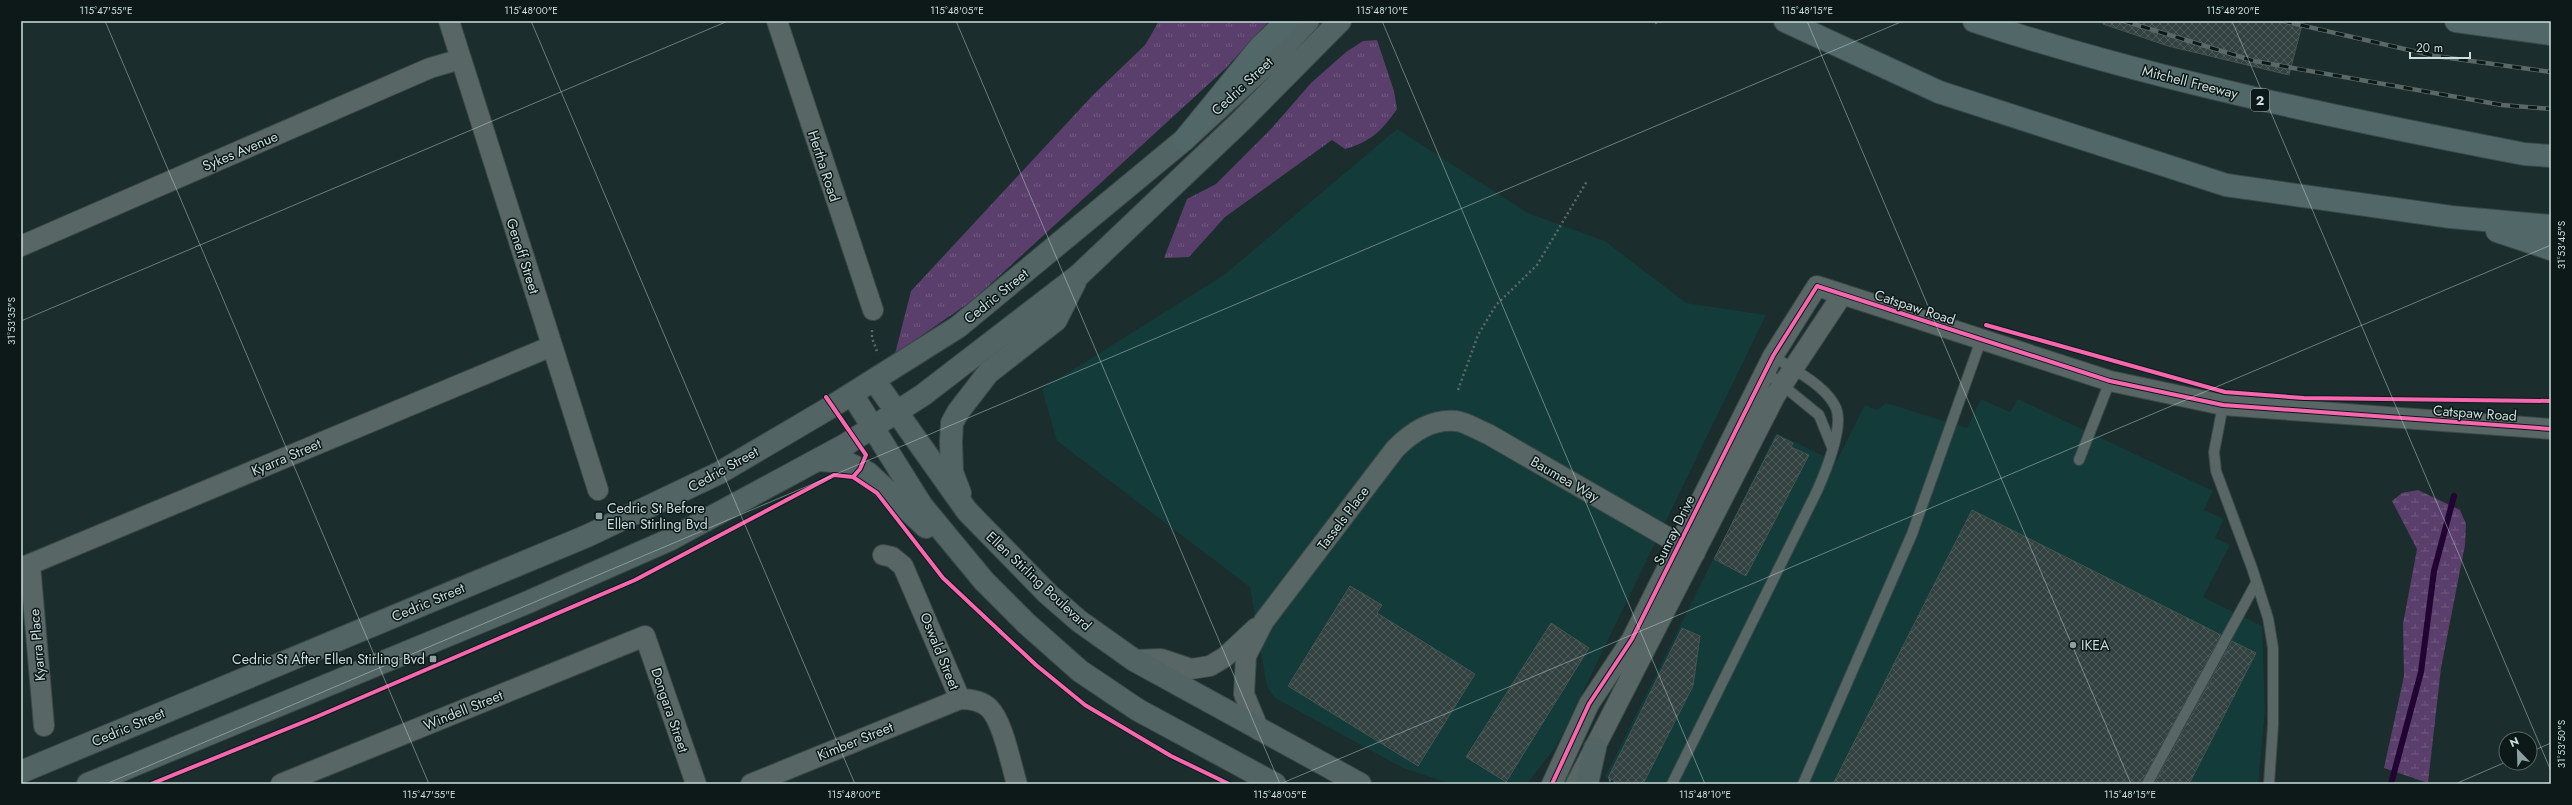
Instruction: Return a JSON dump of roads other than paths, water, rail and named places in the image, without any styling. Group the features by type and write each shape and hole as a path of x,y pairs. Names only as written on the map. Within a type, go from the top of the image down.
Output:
{"highway":[{"path":"1184,140 1260,47 1287,21"},
{"path":"1785,21 1939,92 2226,185 2451,217 2551,226"},
{"name":"Mitchell Freeway","path":"1974,21 2169,78 2260,100 2516,153 2551,156"},
{"path":"2456,21 2551,34"},
{"path":"2451,217 2551,248"}],"main road":[{"name":"Cedric Street","path":"21,772 635,514 720,473 852,394 958,327 1184,140 1273,58 1308,21"},
{"name":"Cedric Street","path":"88,784 526,603 662,543 820,460 896,413 975,356 1079,275 1241,121 1340,21"},
{"path":"967,511 952,472 952,423 988,373 1056,320 1079,275"},
{"name":"Ellen Stirling Boulevard","path":"874,380 967,511 1048,594 1079,621 1134,660 1258,730 1360,784"},
{"path":"852,394 922,506 984,581"},
{"path":"820,460 845,462 868,473 984,581 1027,624 1080,672 1138,710 1275,784"},
{"path":"1587,784 1595,748"}],"street":[{"name":"Geneff Street","path":"448,21 598,490"},
{"name":"Hertha Road","path":"777,21 873,310"},
{"name":"Sykes Avenue","path":"21,246 430,68 461,59"},
{"name":"Catspaw Road","path":"1816,286 2110,381 2223,405 2551,429"},
{"name":"Sunray Drive","path":"1576,784 1595,748 1687,548 1769,363 1816,286"},
{"name":"Sunray Drive","path":"1552,784 1589,704 1632,639 1787,377 1842,294"},
{"name":"Kyarra Street","path":"26,566 552,346"},
{"name":"Baumea Way","path":"1430,424 1456,421 1488,434 1687,548"},
{"name":"Tassels Place","path":"1134,660 1161,659 1191,669 1210,666 1225,657 1264,621 1395,449 1410,434 1430,424"},
{"name":"Oswald Street","path":"883,555 892,557 903,566 960,699 972,699 983,703 996,716 1017,784"},
{"name":"Kyarra Place","path":"26,566 44,726"},
{"name":"Tassels Place","path":"1258,730 1244,694 1246,656 1264,621"},
{"name":"Windell Street","path":"281,784 645,636"},
{"name":"Dongara Street","path":"645,636 696,784"},
{"name":"Kimber Street","path":"751,784 960,699"}],"lane":[{"path":"1803,784 1912,534 1944,448 1981,340"},
{"path":"1769,363 1787,377 1819,415 1832,449"},
{"path":"1672,784 1817,491 1832,449 1837,424 1837,409 1830,399 1819,388 1787,377 1769,363"},
{"path":"2079,460 2110,381"},
{"path":"2223,405 2214,452 2216,471 2240,530 2268,618 2273,648 2273,718 2269,784"},
{"path":"2147,784 2256,583"}],"waterway":[{"path":"2391,784 2421,672 2434,571 2454,496"}],"railway":[{"path":"2124,21 2254,61 2502,105 2551,109"},
{"path":"2283,21 2435,56 2551,72"}],"place":[{"name":"Cedric St Before Ellen Stirling Bvd","path":"599,516"},
{"name":"IKEA","path":"2073,645"},
{"name":"Cedric St After Ellen Stirling Bvd","path":"433,659"}]}
